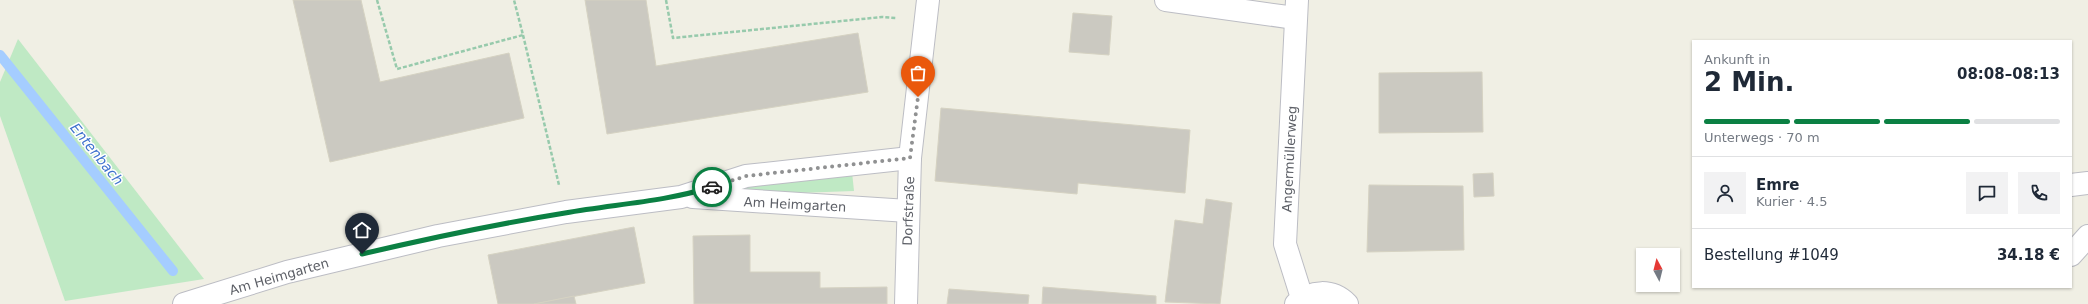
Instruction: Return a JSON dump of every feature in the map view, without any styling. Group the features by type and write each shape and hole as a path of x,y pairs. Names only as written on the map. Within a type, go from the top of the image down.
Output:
{"street":[{"name":"Dorfstraße","path":"906,304 910,158 928,0"},
{"name":"Angermüllerweg","path":"1166,0 1296,9 1285,244 1299,301 1313,294 1324,293 1336,296 1346,304"},
{"name":"Am Heimgarten","path":"184,304 287,272 438,236 566,212 682,196 746,176 910,158"},
{"path":"2072,185 2088,182"},
{"name":"Am Heimgarten","path":"682,196 908,211"},
{"path":"2072,254 2088,236"}],"path":[{"path":"377,0 397,69 523,35"},
{"path":"514,0 554,167"},
{"path":"666,0 673,38 882,17"}],"green space":[{"path":"18,39 204,279 65,301 0,116 0,82"},
{"path":"852,172 854,191 741,195 739,185"}],"building":[{"path":"293,0 361,0 380,82 509,53 524,118 330,162"},
{"path":"585,0 646,0 656,66 858,33 868,92 607,134"},
{"path":"1073,13 1112,16 1109,55 1069,52"},
{"path":"1482,72 1483,132 1379,133 1379,73"},
{"path":"941,108 1190,130 1185,193 1078,183 1077,194 935,181"},
{"path":"1493,173 1494,196 1474,197 1473,174"},
{"path":"1369,185 1463,186 1464,250 1367,252"},
{"path":"1206,199 1232,203 1220,304 1165,302 1175,220 1203,224"},
{"path":"634,227 645,283 534,304 498,304 488,255"},
{"path":"750,235 750,272 820,272 820,288 887,287 887,304 694,304 693,236"},
{"path":"1043,287 1156,296 1156,304 1042,304"},
{"path":"949,289 1029,295 1028,304 947,304"},
{"path":"574,296 576,304 534,304"}],"waterway":[{"name":"Entenbach","path":"0,55 173,271"}],"way so far":[{"path":"712,187 746,176 910,158 918,97"}],"route":[{"path":"362,254 438,236 566,212 682,196 712,187"}]}
